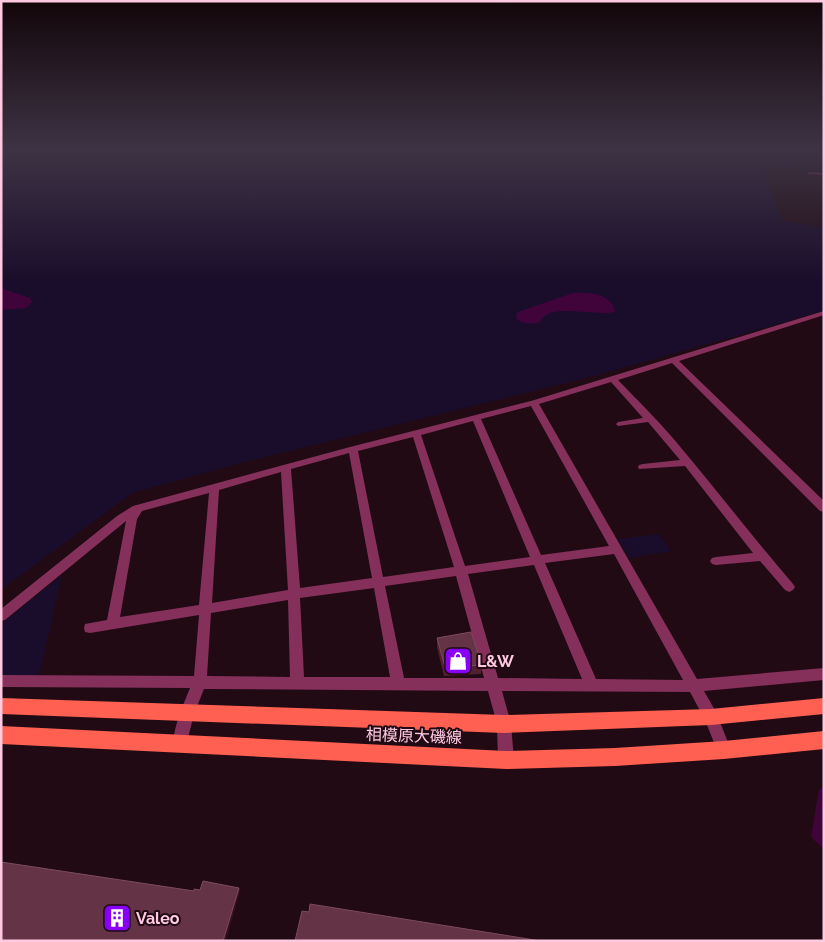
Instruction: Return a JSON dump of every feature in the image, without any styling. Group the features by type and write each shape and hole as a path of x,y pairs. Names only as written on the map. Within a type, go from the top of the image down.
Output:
{"main road":[{"name":"相模原大磯線","path":"1,706 504,724 711,717 824,706"},
{"name":"相模原大磯線","path":"1,735 506,760 724,750 824,740"}],"street":[{"path":"1,616 121,519 138,509 353,449 534,403 824,314"},
{"path":"675,361 824,508"},
{"path":"614,380 688,462 762,556 789,587"},
{"path":"534,403 711,717 724,750"},
{"path":"476,418 592,686"},
{"path":"622,424 651,419"},
{"path":"416,433 461,572 504,724 506,760"},
{"path":"353,449 398,684"},
{"path":"643,468 688,462"},
{"path":"286,468 294,594 297,683"},
{"path":"180,745 187,714 200,681 214,489"},
{"path":"113,624 132,519 138,509"},
{"path":"90,628 294,594 617,549"},
{"path":"716,561 762,556"},
{"path":"1,681 694,686 824,674"}],"shaded area":[{"path":"1,194 772,194 783,221 824,227 824,311 598,375 241,463 132,493 1,590"},
{"path":"1,288 30,298 32,302 26,308 1,310"},
{"path":"573,293 585,293 604,297 613,306 615,312 552,312 538,323 523,322 516,318 517,313 521,311"},
{"path":"659,534 671,551 629,558 618,539"},
{"path":"62,575 39,676 1,676 1,624"},
{"path":"824,788 824,849 811,837 819,789"}],"building":[{"name":"L&W","path":"471,632 482,665 445,667 437,638"},
{"name":"Valeo","path":"1,862 194,891 194,889 200,890 203,881 239,888 223,941 1,941"},
{"path":"310,904 541,941 295,941 302,911 309,912"}],"place":[{"name":"L&W","path":"458,661"},
{"name":"Valeo","path":"117,918"}]}
